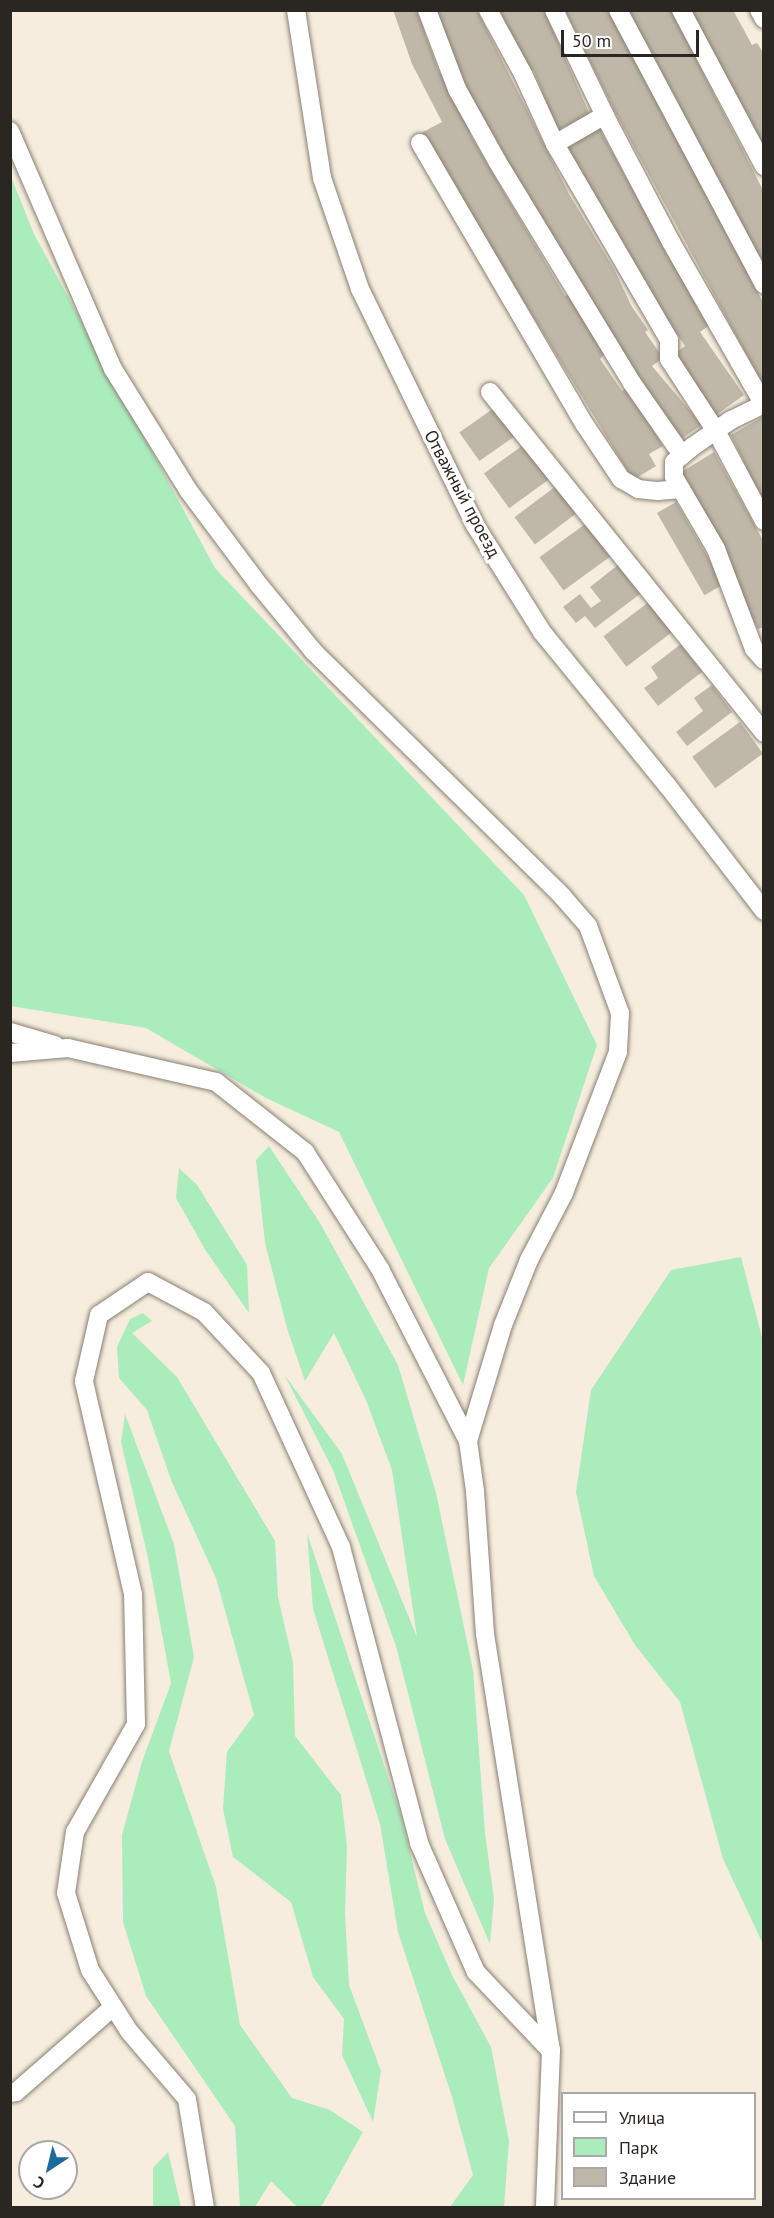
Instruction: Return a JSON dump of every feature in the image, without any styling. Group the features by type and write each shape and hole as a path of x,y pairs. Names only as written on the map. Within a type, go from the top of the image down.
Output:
{"street":[{"name":"Отважный проезд","path":"296,10 322,178 360,289 475,525 542,632 667,785 764,911"},
{"path":"427,10 458,89 497,161 632,383 682,455"},
{"path":"488,10 523,74 555,144 669,340 669,359 716,430 764,520"},
{"path":"554,10 671,242 763,405 716,430 682,455 674,462 674,477 716,549 754,649 764,660"},
{"path":"618,10 764,285"},
{"path":"681,10 764,166"},
{"path":"759,10 764,19"},
{"path":"555,144 605,115"},
{"path":"10,131 113,369 188,490 259,585 314,652 562,896 588,926 605,968 620,1013 618,1052 564,1193 529,1260 502,1325 468,1441"},
{"path":"420,143 585,425 621,479 638,489 658,491 681,489"},
{"path":"490,392 764,733"},
{"path":"10,1032 68,1048 216,1082 305,1152 380,1269 468,1441 475,1491 485,1634 550,2050 545,2208"},
{"path":"10,1053 68,1048"},
{"path":"205,2208 187,2099 129,2031 90,1970 66,1893 75,1832 136,1724 133,1594 84,1381 99,1315 148,1282 204,1312 261,1373 341,1547 419,1843 476,1972 550,2050"},
{"path":"10,2093 16,2092 113,2007"}],"green space":[{"path":"10,174 34,234 215,568 524,895 597,1045 553,1178 489,1268 463,1385 339,1132 266,1098 146,1028 11,1006"},
{"path":"269,1146 320,1223 398,1365 436,1493 473,1670 485,1833 494,1899 490,1944 445,1839 396,1646 333,1470 284,1374 342,1454 417,1637 392,1470 366,1400 334,1333 305,1381 287,1328 265,1243 256,1160"},
{"path":"179,1168 197,1185 247,1265 249,1313 206,1251 176,1198"},
{"path":"741,1257 764,1345 763,1944 723,1859 680,1702 635,1645 594,1576 576,1492 591,1390 671,1270"},
{"path":"143,1313 152,1321 132,1333 177,1377 275,1541 278,1597 293,1662 295,1736 341,1795 347,1846 345,1913 349,1985 381,2071 373,2122 342,2055 344,2019 313,1977 291,1902 233,1857 223,1809 227,1752 254,1715 216,1578 171,1480 147,1410 119,1378 117,1347 130,1319"},
{"path":"125,1414 174,1544 194,1657 169,1751 216,1887 240,2025 292,2098 330,2110 363,2132 321,2207 297,2207 271,2181 255,2207 240,2207 235,2126 146,1996 123,1922 122,1835 142,1762 171,1683 148,1558 121,1442"},
{"path":"307,1533 401,1816 425,1913 452,1975 491,2047 509,2141 504,2207 450,2207 473,2175 452,2097 398,1932 380,1824 313,1609"},
{"path":"168,2152 181,2207 153,2207 153,2168"}],"building":[{"path":"393,10 417,10 437,67 473,132 470,134 565,296 569,294 605,354 600,359 622,391 625,389 632,400 635,399 663,446 649,454 656,466 633,480 421,133 442,122 412,64"},
{"path":"436,10 477,10 569,194 614,269 632,307 648,330 645,332 663,358 652,366 702,425 682,438 636,379 575,285 468,92"},
{"path":"499,10 544,10 590,115 556,131 539,95 543,93 533,70 529,72"},
{"path":"565,10 608,10 681,146 764,304 764,387 614,110"},
{"path":"626,10 671,10 764,192 764,267 647,44"},
{"path":"687,10 733,10 752,45 757,43 764,54 764,149"},
{"path":"598,126 679,274 711,324 700,332 744,395 716,415 675,353 685,346 644,285 563,147"},
{"path":"497,406 517,435 479,461 459,432"},
{"path":"764,416 764,505 731,435"},
{"path":"526,443 551,478 509,508 484,474"},
{"path":"714,452 764,542 764,627 758,629 733,584 722,552 726,549 680,473"},
{"path":"556,486 576,513 535,544 514,517"},
{"path":"676,502 724,584 704,595 657,513"},
{"path":"588,522 612,555 564,590 539,557"},
{"path":"618,565 640,594 595,628 585,616 576,623 563,607 580,594 591,608 601,601 590,587"},
{"path":"649,602 672,632 626,667 603,636"},
{"path":"681,644 702,672 658,706 644,688 658,678 651,667"},
{"path":"712,685 732,712 687,746 676,732 703,711 694,698"},
{"path":"740,722 763,754 715,788 692,757"}]}
